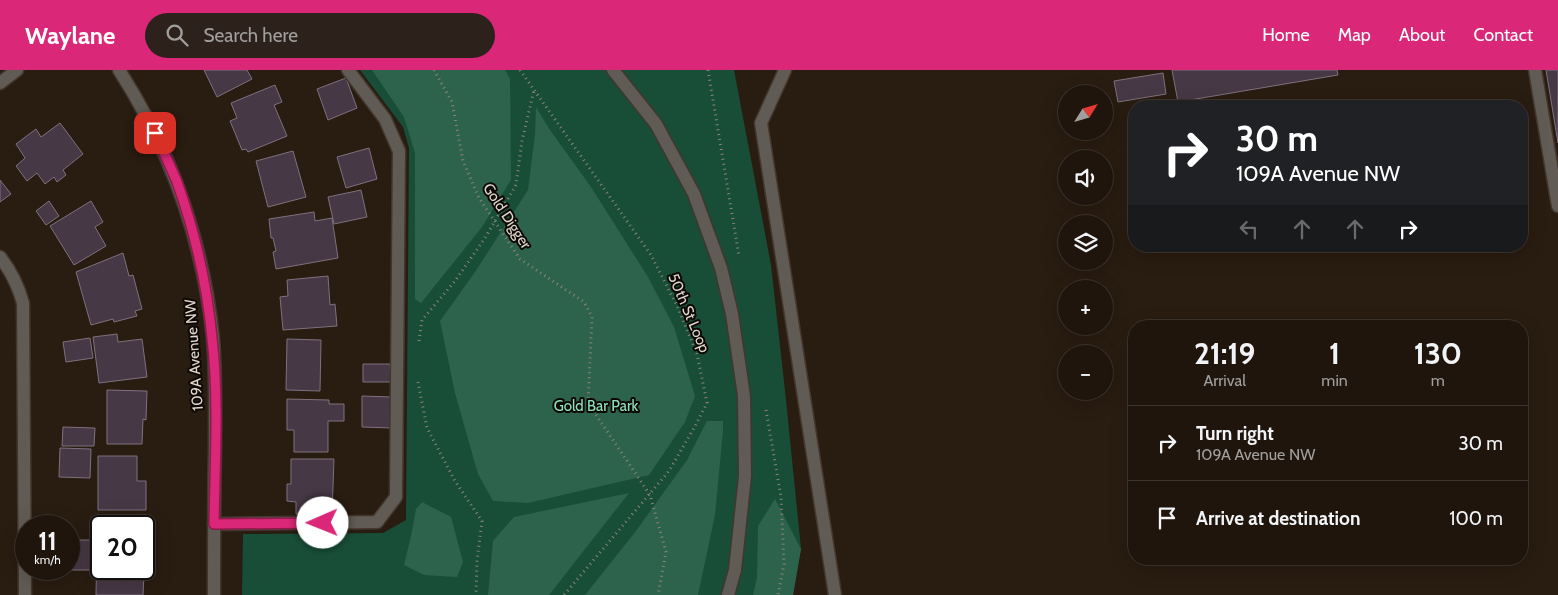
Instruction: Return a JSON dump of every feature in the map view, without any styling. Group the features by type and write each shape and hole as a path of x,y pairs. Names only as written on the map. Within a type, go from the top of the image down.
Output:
{"street":[{"path":"0,83 17,70"},
{"name":"109A Avenue NW","path":"119,70 155,133 176,182 193,231 206,289 215,378 214,595"},
{"path":"214,524 377,522 396,497 400,151 386,119 348,70"},
{"path":"613,70 656,124 694,194 721,268 732,314 744,396 745,476 735,570 728,595"},
{"path":"785,70 761,123 835,595"},
{"path":"1535,70 1558,206"},
{"path":"0,257 10,270 19,288 23,303 24,595"}],"path":[{"name":"Gold Digger","path":"434,70 452,102 463,161 479,198 520,259 584,302 592,317 588,403 650,495 666,552 658,595"},
{"name":"50th St Loop","path":"520,70 651,255 678,308 697,354 707,403 669,471 564,595"},
{"path":"418,347 422,320 455,281 485,238 516,185 522,141 534,90"},
{"path":"417,374 427,428 455,481 482,521 477,561 476,595"}],"green space":[{"name":"Gold Bar Park","path":"360,70 734,70 771,265 801,549 793,595 242,595 243,534 383,533 406,520 409,148 403,127"},
{"path":"372,70 505,70 510,79 511,180 482,227 421,303 415,299 415,153 404,117"},
{"path":"536,107 591,187 648,277 674,327 695,396 685,422 649,475 528,503 493,501 478,474 455,393 440,321 475,272 528,190 535,134"},
{"path":"707,421 723,421 723,431 715,515 698,595 585,595 636,531 687,460"},
{"path":"629,493 549,595 488,595 493,541 514,517"},
{"path":"775,499 801,549 793,595 753,595 757,578 758,526"},
{"path":"422,502 451,517 463,562 457,577 424,575 404,565 416,509"}],"building":[{"path":"204,70 247,70 252,79 217,97"},
{"path":"1172,70 1337,70 1338,75 1190,100 1178,100"},
{"path":"1546,70 1558,70 1558,143"},
{"path":"1163,73 1166,94 1118,102 1114,81"},
{"path":"346,78 357,108 328,120 317,89"},
{"path":"275,85 282,102 274,105 287,136 248,152 246,149 242,150 230,121 237,118 231,103"},
{"path":"60,123 83,154 63,170 66,175 57,182 54,177 45,184 37,173 27,181 16,166 25,158 16,144 36,129 41,137"},
{"path":"369,148 377,179 346,188 337,157"},
{"path":"293,151 306,197 268,207 256,161"},
{"path":"0,180 11,194 0,202"},
{"path":"361,190 367,217 334,224 328,197"},
{"path":"49,201 59,216 46,225 36,211"},
{"path":"91,201 103,222 95,227 106,246 74,265 50,226"},
{"path":"314,212 315,221 332,218 338,258 276,269 273,252 276,251 273,238 271,238 269,219"},
{"path":"123,253 129,276 133,275 142,309 135,311 137,316 114,322 113,319 91,325 76,272"},
{"path":"328,276 330,305 335,304 337,326 283,330 280,297 288,296 287,280"},
{"path":"117,334 118,342 142,339 147,377 99,383 93,337"},
{"path":"90,338 93,358 66,362 63,342"},
{"path":"287,339 321,340 320,391 286,390"},
{"path":"363,364 390,364 391,382 363,382"},
{"path":"107,390 147,391 146,420 143,419 142,444 107,444"},
{"path":"362,396 392,397 391,428 362,427"},
{"path":"287,399 329,400 329,404 344,404 344,421 328,421 328,452 294,452 294,430 287,430"},
{"path":"63,427 95,428 94,446 62,446"},
{"path":"60,448 91,449 90,478 59,477"},
{"path":"98,456 137,456 137,481 146,481 146,510 98,510"},
{"path":"291,459 334,459 332,514 296,514 296,502 287,501 287,484 291,484"},
{"path":"80,540 90,540 90,570 80,570"},
{"path":"96,580 144,580 143,595 96,595"}],"route":[{"path":"155,133 176,182 193,231 206,289 215,378 214,524 323,523"}]}
